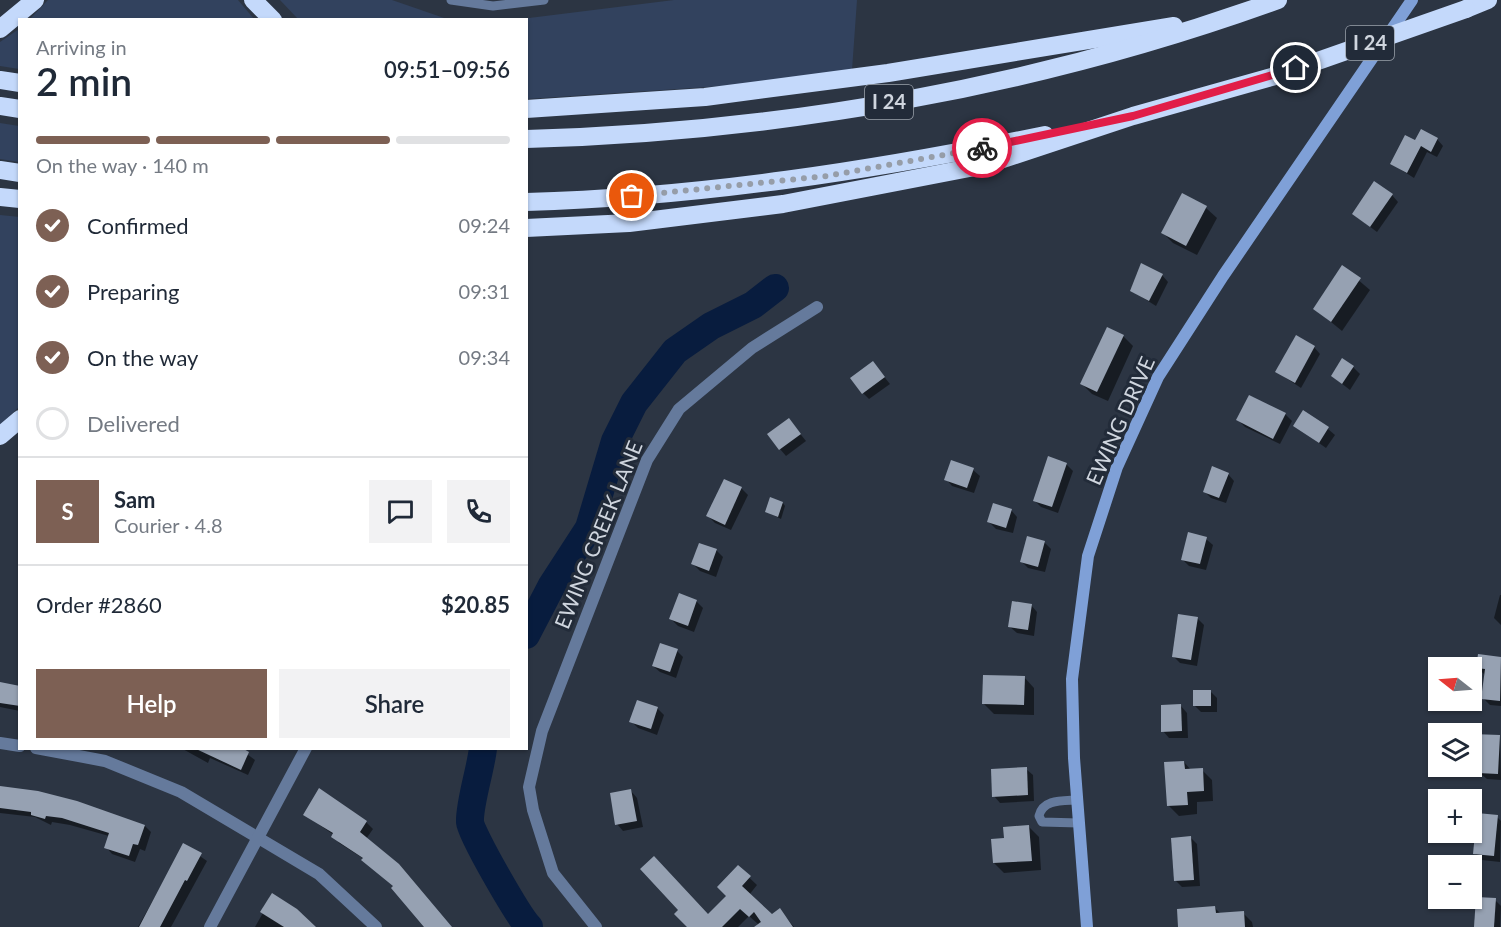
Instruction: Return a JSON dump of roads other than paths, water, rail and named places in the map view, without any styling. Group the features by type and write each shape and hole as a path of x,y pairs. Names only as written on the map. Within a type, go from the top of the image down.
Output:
{"highway":[{"path":"0,29 35,0"},
{"path":"253,0 271,18"},
{"name":"I 24","path":"528,139 697,128 825,114 999,81 1122,52 1278,0"},
{"name":"I 24","path":"528,202 652,195 827,176 943,156 1133,116 1275,76 1488,0"},
{"path":"528,109 705,97 888,73 1069,45 1243,13"},
{"path":"0,80 18,83"},
{"path":"0,106 18,109"},
{"path":"528,228 629,223 783,204 984,165 1133,116"},
{"path":"0,170 18,173"},
{"path":"0,196 18,199"},
{"path":"0,436 18,421"}],"street":[{"name":"EWING DRIVE","path":"1087,927 1077,800 1074,668 1088,556 1117,467 1158,377 1223,276 1412,0"},
{"name":"EWING CREEK LANE","path":"596,927 553,873 533,810 529,787 542,731 647,460 679,409 752,348 817,307"},
{"path":"0,743 18,746"},
{"path":"47,750 105,761 181,792 259,836 319,874 376,927"},
{"path":"210,927 305,750"}],"lane":[{"path":"451,0 493,6 544,0"},
{"path":"1077,800 1050,803 1043,806 1039,816 1042,822 1050,824 1079,823"}],"waterway":[{"path":"528,631 552,585 589,528 615,441 634,403 675,351 711,326 753,305 775,288"},
{"path":"483,750 471,806 472,830 496,875 529,927"}]}
